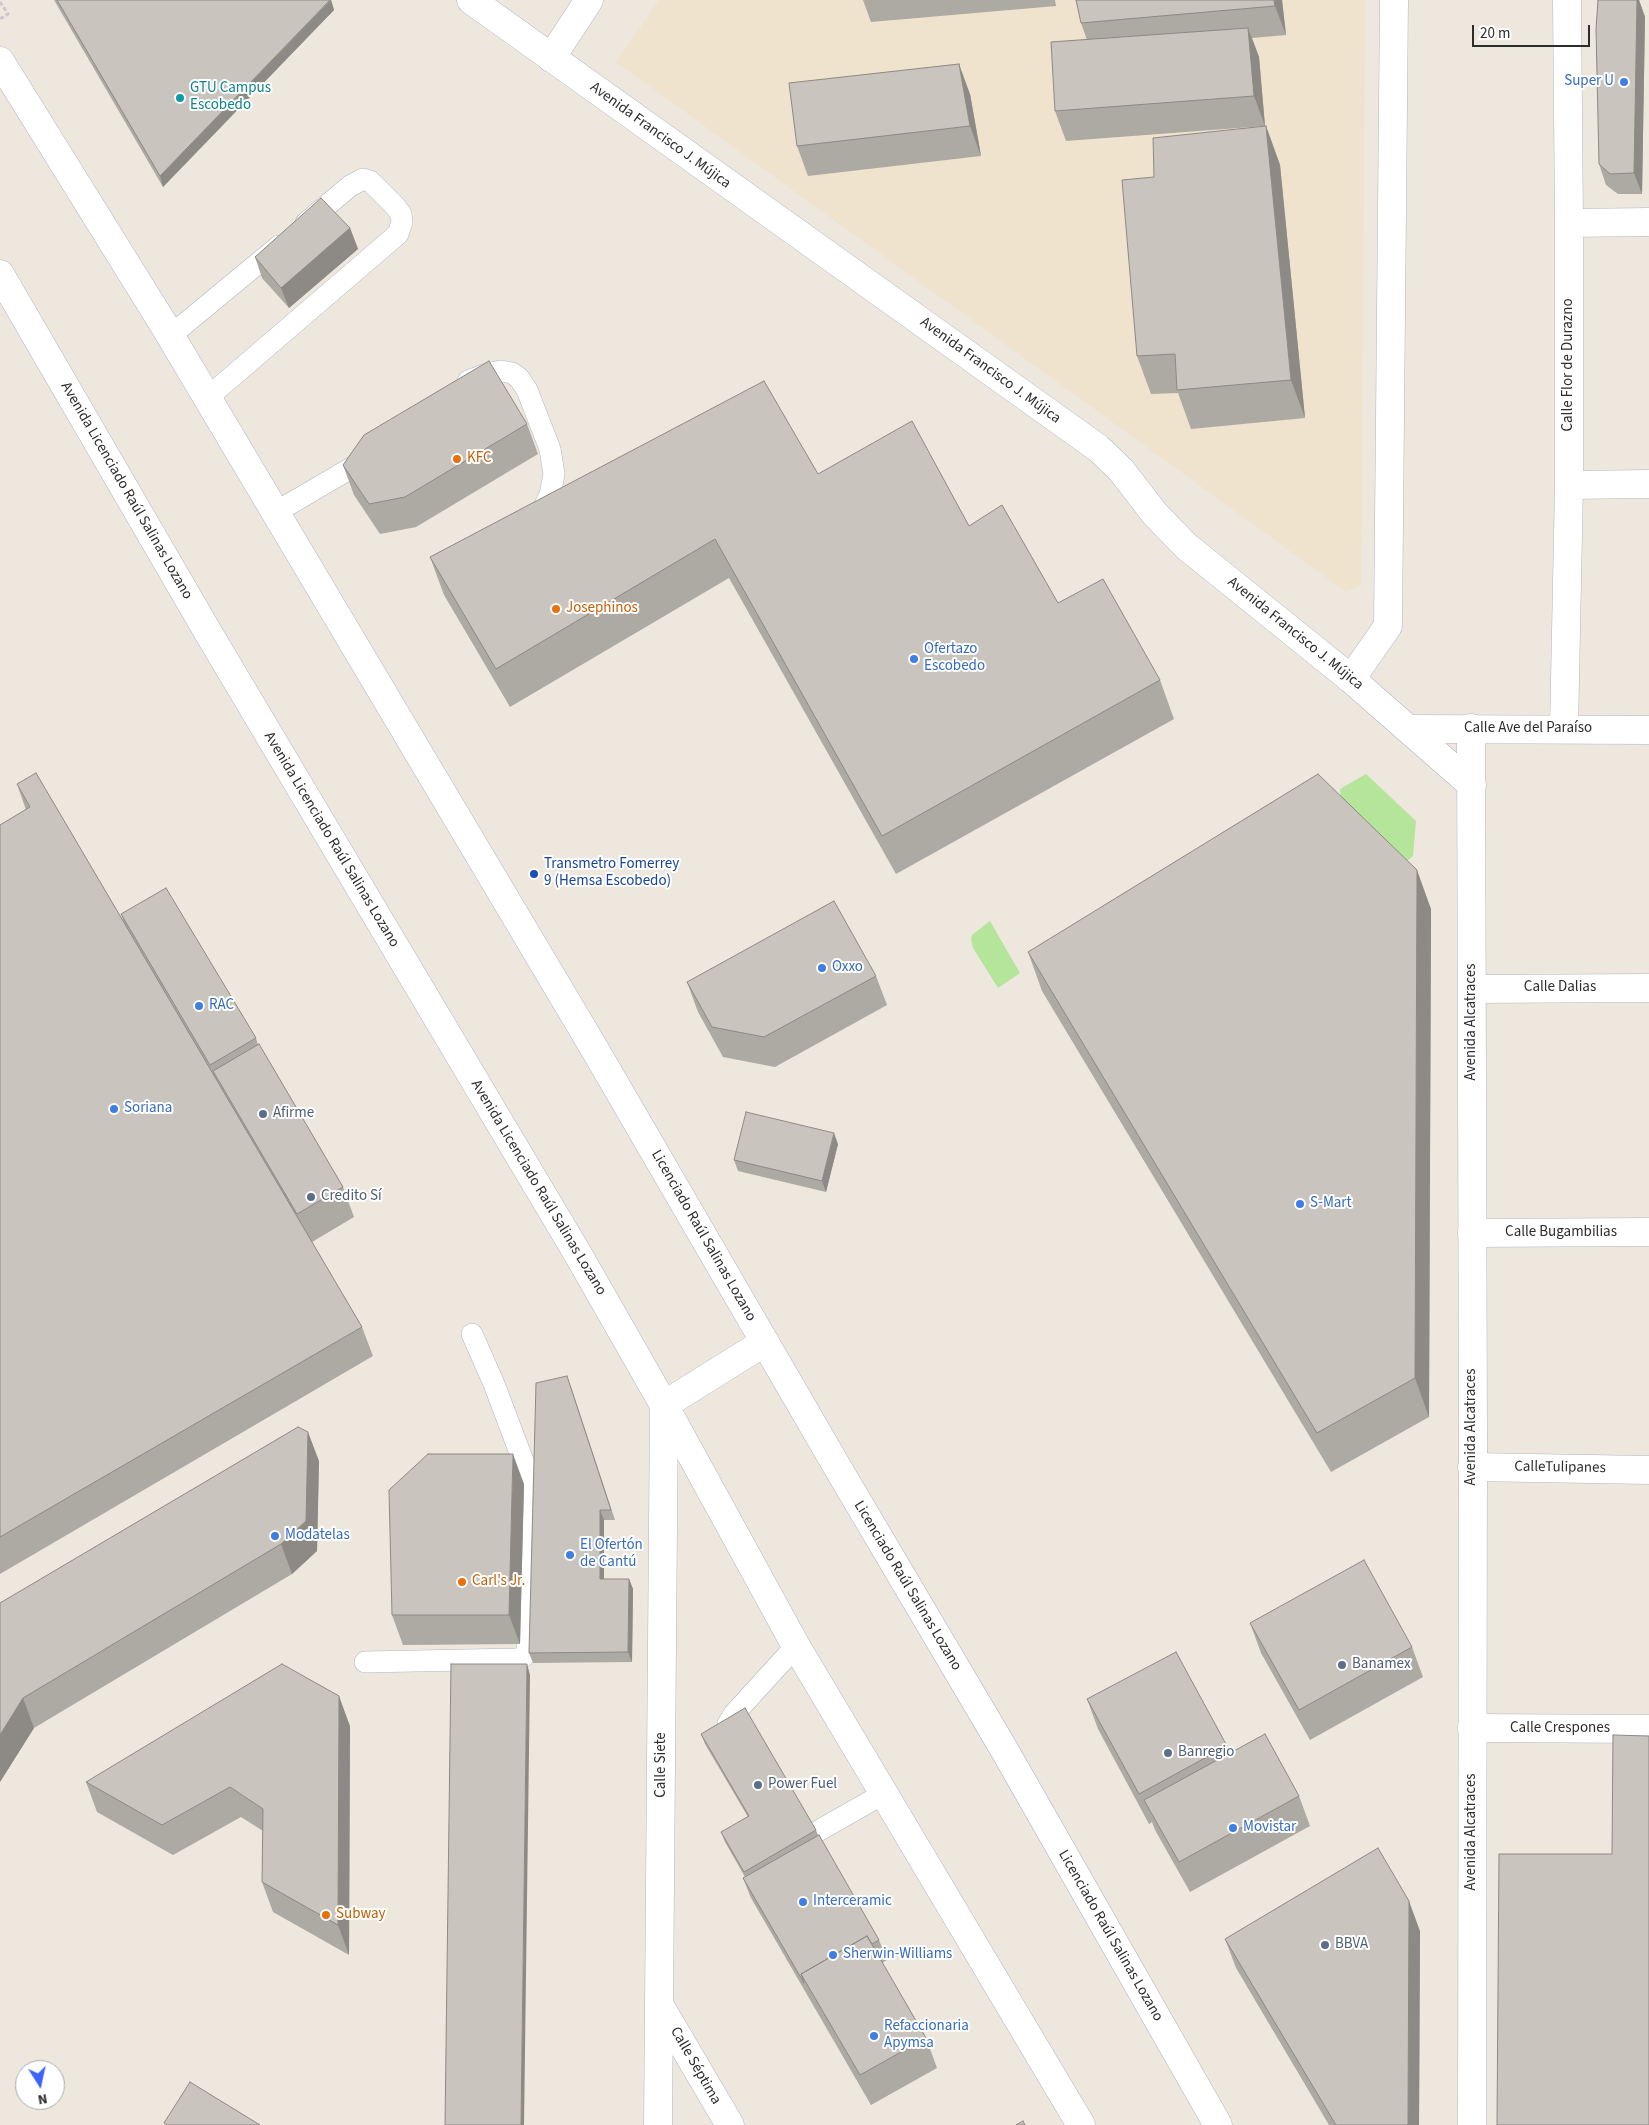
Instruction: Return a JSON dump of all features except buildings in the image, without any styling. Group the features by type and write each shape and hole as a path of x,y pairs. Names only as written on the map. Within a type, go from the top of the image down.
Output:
{"street":[{"name":"Avenida Francisco J. Mújica","path":"471,0 1098,448 1121,470 1155,514 1186,546 1351,679 1472,785"},
{"path":"551,58 589,0"},
{"path":"1351,679 1388,626 1394,0"},
{"name":"Calle Flor de Durazno","path":"1564,729 1569,485 1567,0"},
{"path":"0,61 276,512"},
{"path":"1569,223 1649,222"},
{"name":"Avenida Licenciado Raúl Salinas Lozano","path":"0,274 209,634 575,1250 664,1405"},
{"path":"1569,485 1649,484"},
{"name":"Licenciado Raúl Salinas Lozano","path":"276,512 594,1048 1005,1751 1218,2125"},
{"name":"Avenida Alcatraces","path":"1472,728 1472,2125"},
{"name":"Calle Ave del Paraíso","path":"1408,729 1649,730"},
{"name":"Calle Dalias","path":"1472,989 1649,988"},
{"name":"Calle Bugambilias","path":"1472,1233 1649,1232"},
{"path":"765,1342 664,1405 796,1646 1081,2125"},
{"name":"Calle Siete","path":"658,2125 664,1405"},
{"name":"CalleTulipanes","path":"1472,1467 1649,1470"},
{"name":"Calle Crespones","path":"1472,1728 1649,1729"},
{"name":"Calle Séptima","path":"660,2006 730,2125"}],"lane":[{"path":"170,336 363,179 370,181 401,214 402,222 398,234 207,398"},
{"path":"452,397 471,379 501,371 512,373 519,378 527,390 550,448 554,474 550,495 541,516 523,537"},
{"path":"276,512 383,450"},
{"path":"365,1662 517,1659 527,1652 528,1474 494,1384 472,1334"},
{"path":"742,1755 732,1739 728,1724 734,1714 796,1646"},
{"path":"776,1814 786,1831 793,1834 810,1835 883,1794"}],"path":[{"path":"0,2 8,14 0,19"}],"shaded area":[{"path":"659,0 1365,0 1361,586 1345,591 616,62"}],"green space":[{"path":"1366,774 1416,821 1413,856 1407,861 1341,799 1340,789"},
{"path":"990,921 1020,973 998,988 973,948 971,939 972,935"}],"place":[{"name":"Super U","path":"1624,82"},
{"name":"GTU Campus Escobedo","path":"180,98"},
{"name":"KFC","path":"457,459"},
{"name":"Josephinos","path":"556,609"},
{"name":"Ofertazo Escobedo","path":"914,659"},
{"name":"Transmetro Fomerrey 9 (Hemsa Escobedo)","path":"534,874"},
{"name":"Oxxo","path":"822,968"},
{"name":"RAC","path":"199,1006"},
{"name":"Soriana","path":"114,1109"},
{"name":"Afirme","path":"263,1114"},
{"name":"Credito Sí","path":"311,1197"},
{"name":"S-Mart","path":"1300,1204"},
{"name":"Modatelas","path":"275,1536"},
{"name":"El Ofertón de Cantú","path":"570,1555"},
{"name":"Carl's Jr.","path":"462,1582"},
{"name":"Banamex","path":"1342,1665"},
{"name":"Banregio","path":"1168,1753"},
{"name":"Power Fuel","path":"758,1785"},
{"name":"Movistar","path":"1233,1828"},
{"name":"Interceramic","path":"803,1902"},
{"name":"Subway","path":"326,1915"},
{"name":"BBVA","path":"1325,1945"},
{"name":"Sherwin-Williams","path":"833,1955"},
{"name":"Refaccionaria Apymsa","path":"874,2036"}]}
